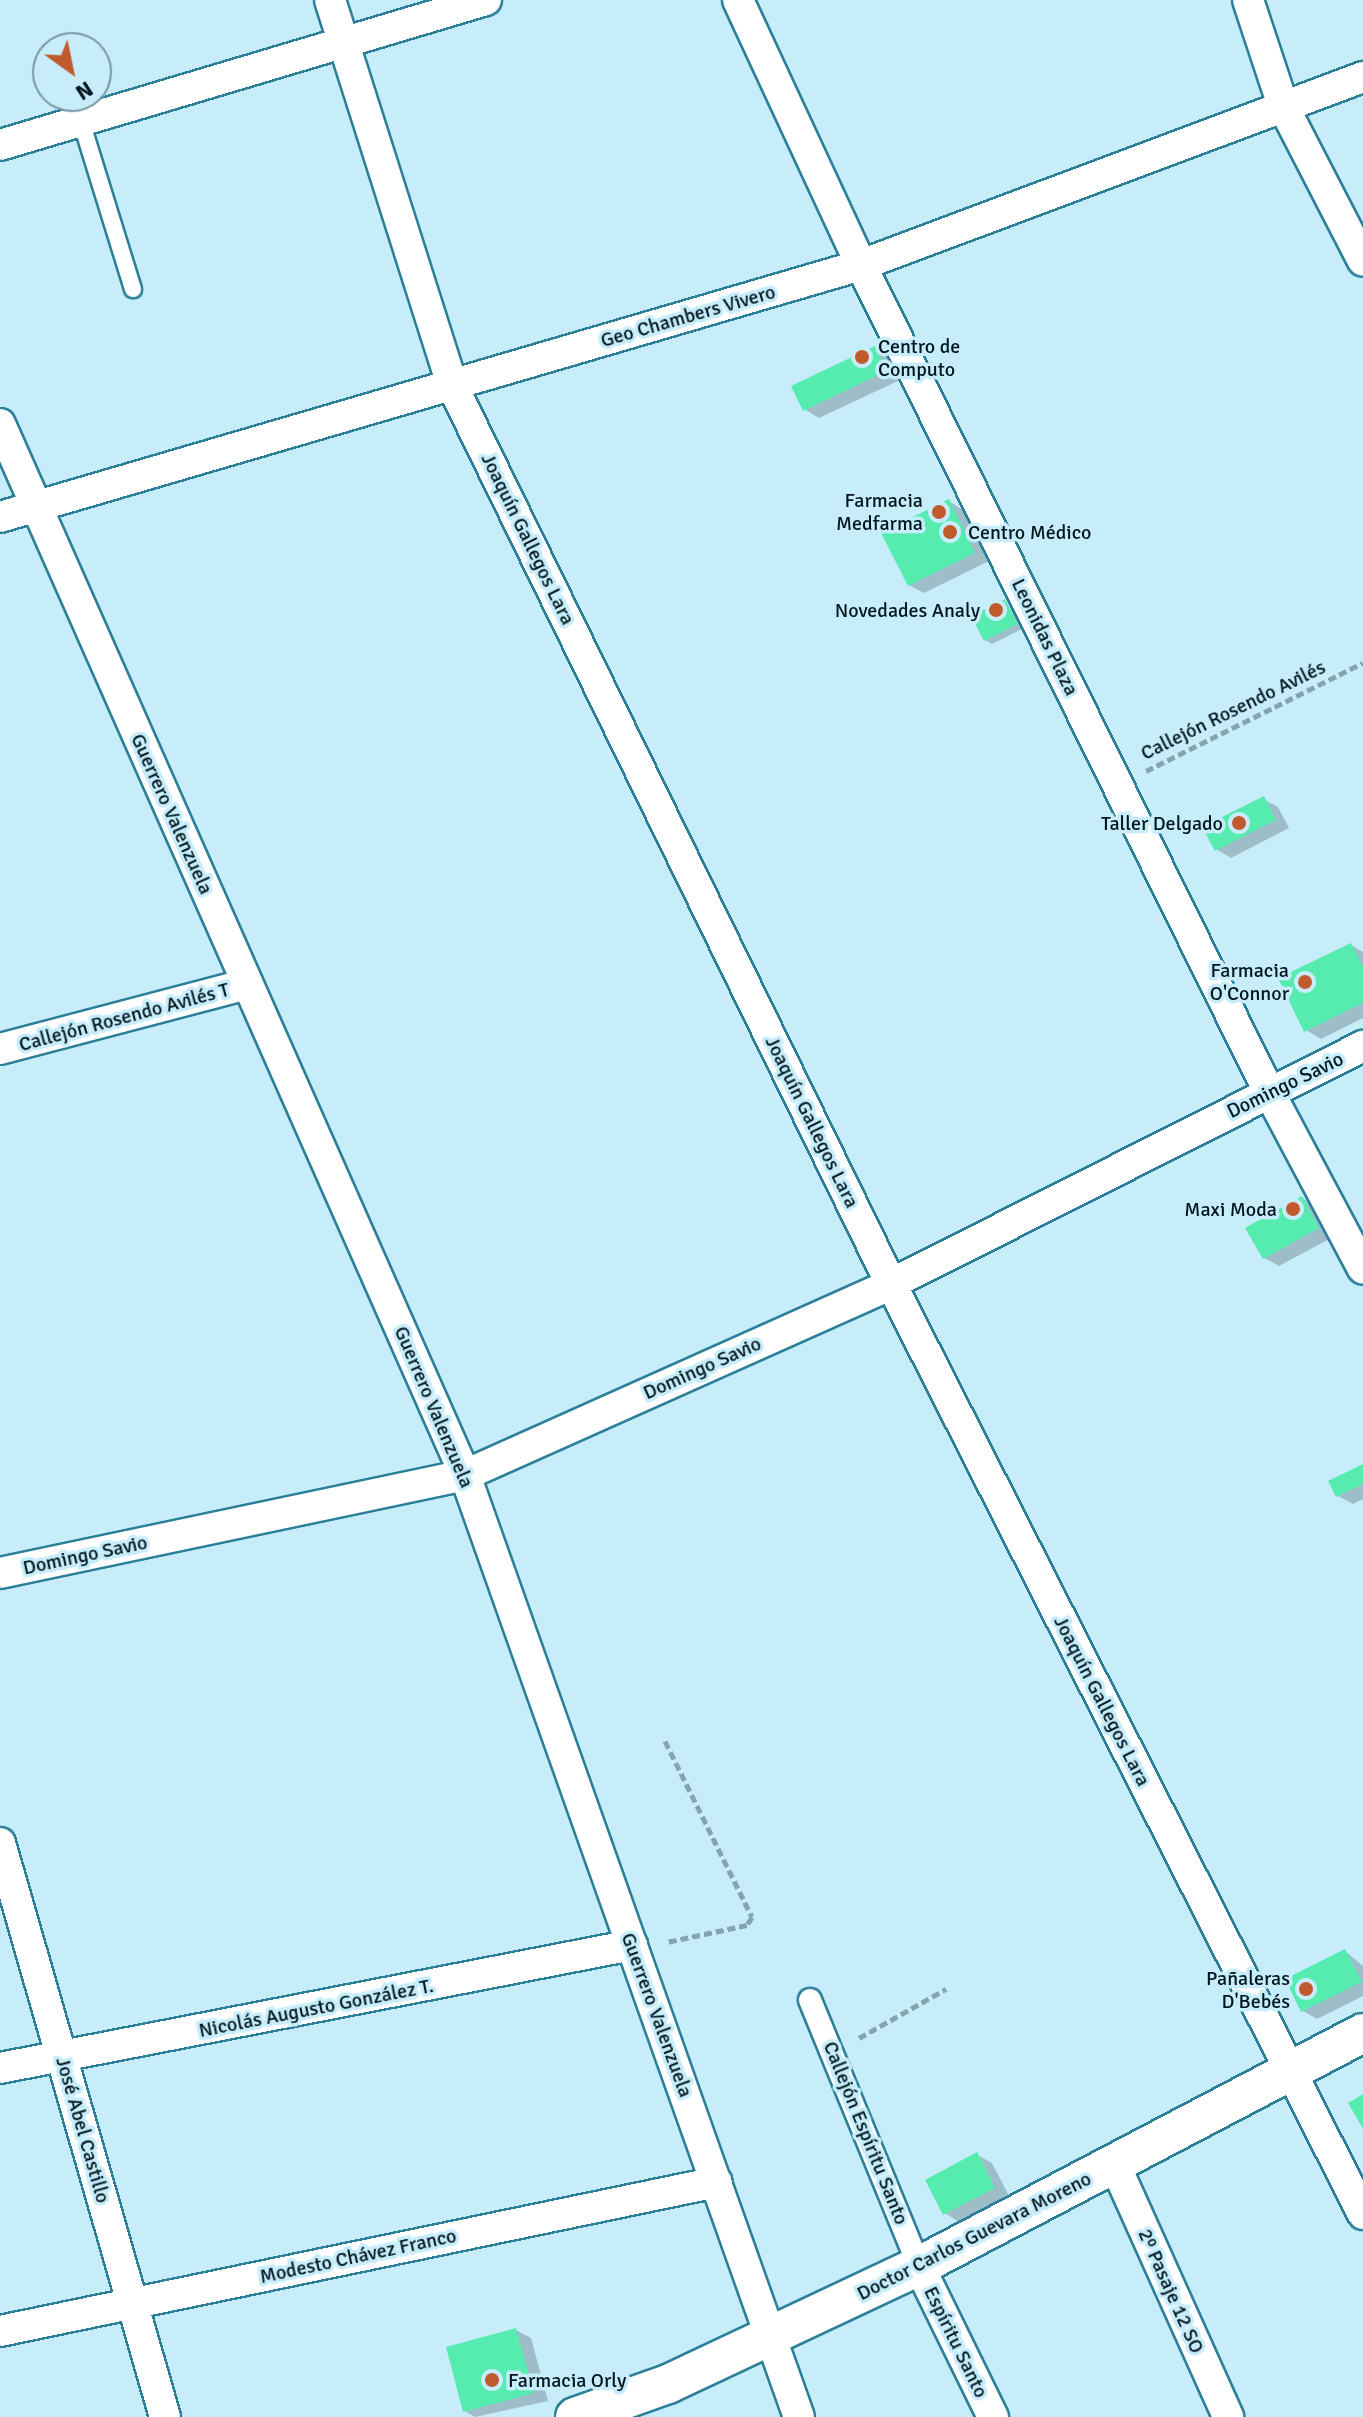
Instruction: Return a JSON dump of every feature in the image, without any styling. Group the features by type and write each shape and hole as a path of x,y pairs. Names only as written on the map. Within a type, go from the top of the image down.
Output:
{"street":[{"name":"Joaquín Gallegos Lara","path":"330,0 452,385 891,1284 1363,2214"},
{"path":"0,145 486,0"},
{"name":"Leonidas Plaza","path":"738,0 861,265 1269,1092 1363,1269"},
{"path":"1248,0 1283,106 1363,261"},
{"name":"Geo Chambers Vivero","path":"0,517 861,265 1363,77"},
{"name":"Guerrero Valenzuela","path":"0,424 465,1475 799,2417"},
{"name":"Callejón Rosendo Avilés T","path":"0,1049 248,984"},
{"name":"Domingo Savio","path":"0,1573 465,1475 891,1284 1363,1046"},
{"name":"José Abel Castillo","path":"0,1843 165,2417"},
{"name":"Nicolás Augusto González T.","path":"0,2068 63,2059 633,1948"},
{"name":"Callejón Espíritu Santo","path":"810,2000 919,2266"},
{"name":"Doctor Carlos Guevara Moreno","path":"575,2417 668,2384 919,2266 1363,2033"},
{"name":"2º Pasaje 12 SO","path":"1115,2165 1228,2417"},
{"name":"Modesto Chávez Franco","path":"0,2331 717,2182"},
{"name":"Espíritu Santo","path":"919,2266 993,2417"}],"lane":[{"path":"81,121 133,289"}],"path":[{"name":"Callejón Rosendo Avilés","path":"1118,785 1363,663"},
{"path":"633,1948 747,1925 752,1917 665,1741"},
{"path":"834,2054 946,1989"}],"building":[{"path":"875,346 887,371 803,411 791,386"},
{"path":"949,499 975,553 908,586 881,533"},
{"path":"1005,599 1018,624 984,641 971,616"},
{"name":"Taller Delgado","path":"1264,796 1276,820 1215,851 1202,827"},
{"path":"1351,943 1363,967 1363,1003 1304,1032 1278,978"},
{"path":"1302,1196 1319,1228 1263,1259 1245,1228"},
{"path":"1363,1464 1363,1484 1336,1497 1328,1481"},
{"path":"1345,1949 1362,1982 1301,2012 1285,1979"},
{"path":"1363,2094 1363,2129 1348,2103"},
{"path":"977,2152 995,2188 943,2215 925,2180"},
{"path":"516,2328 534,2393 463,2412 446,2347"}],"place":[{"name":"Centro de Computo","path":"862,357"},
{"name":"Farmacia Medfarma","path":"939,512"},
{"name":"Centro Médico","path":"950,532"},
{"name":"Novedades Analy","path":"996,610"},
{"name":"Taller Delgado","path":"1239,823"},
{"name":"Farmacia O'Connor","path":"1305,982"},
{"name":"Maxi Moda","path":"1293,1209"},
{"name":"Pañaleras D'Bebés","path":"1306,1989"},
{"name":"Farmacia Orly","path":"492,2380"}]}
